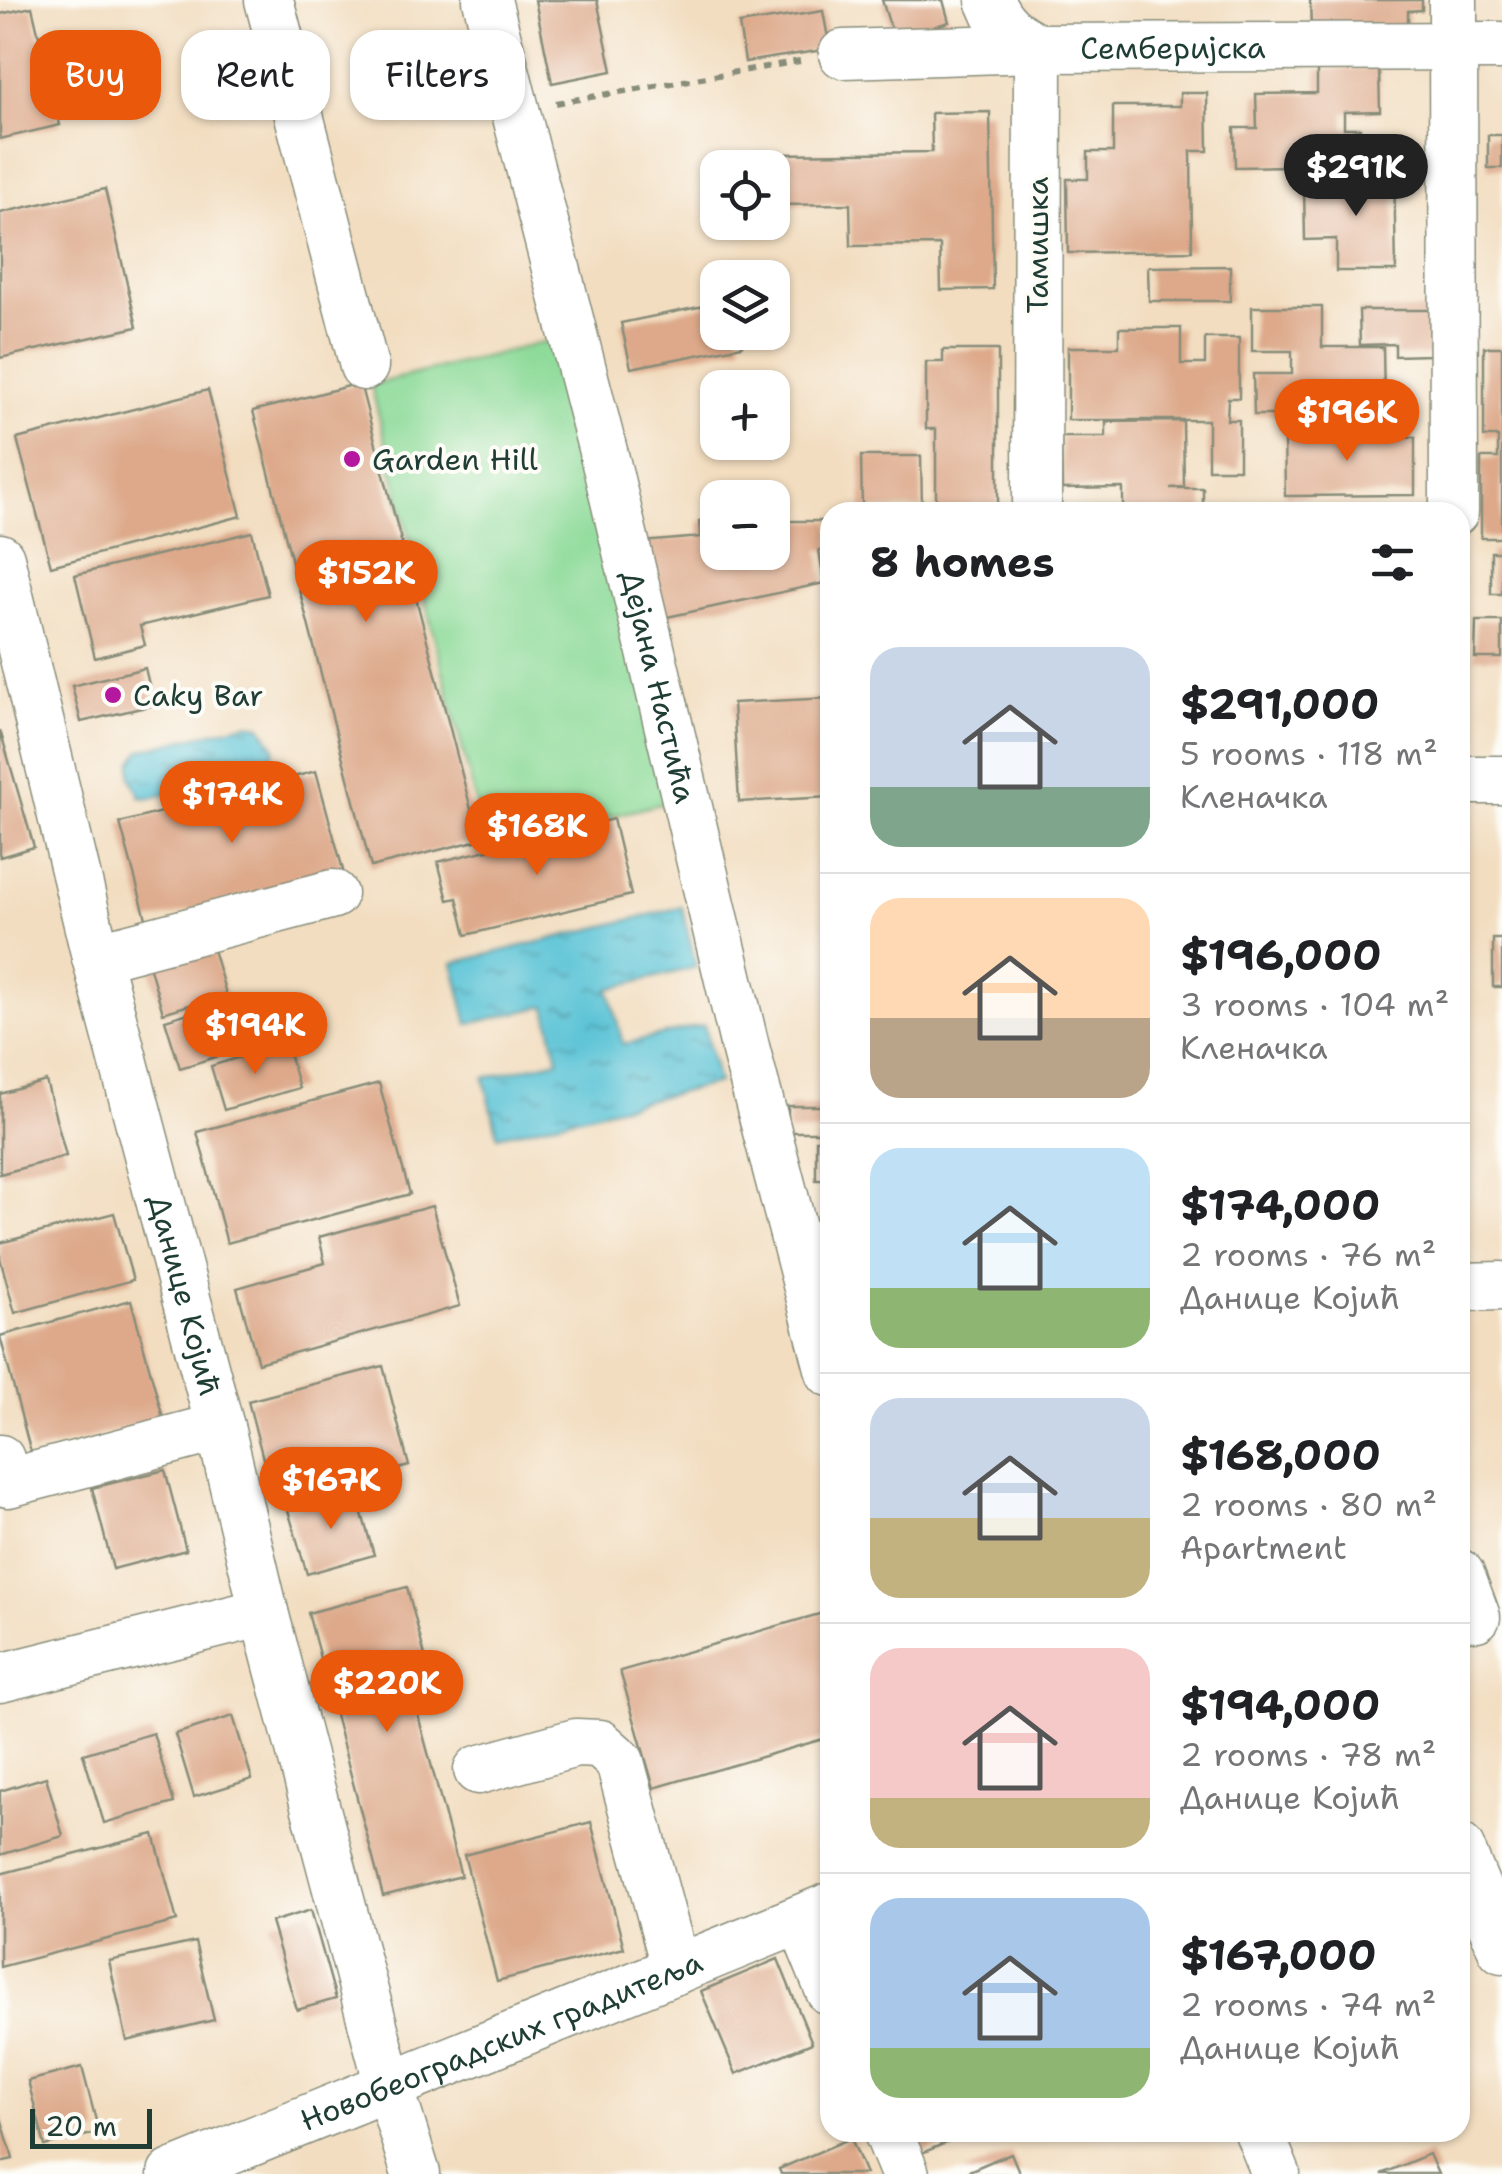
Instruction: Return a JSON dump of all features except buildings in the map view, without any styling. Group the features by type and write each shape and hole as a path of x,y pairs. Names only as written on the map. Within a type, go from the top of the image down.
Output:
{"street":[{"path":"269,0 364,366"},
{"name":"Дејана Настића","path":"486,0 494,30"},
{"path":"990,0 1009,32 1038,48"},
{"path":"1453,23 1454,502"},
{"name":"Семберијска","path":"843,54 1038,48 1453,23 1502,46"},
{"name":"Тамишка","path":"1037,502 1038,48"},
{"name":"Дејана Настића","path":"518,120 607,468 745,1047 820,1334"},
{"name":"Данице Којић","path":"0,558 96,957 220,1428 264,1612 389,2086 416,2174"},
{"path":"1470,780 1502,780"},
{"path":"96,957 333,894"},
{"path":"1470,1286 1502,1286"},
{"path":"0,1460 8,1484 220,1428"},
{"path":"0,1678 264,1612"},
{"path":"478,1770 576,1742 600,1744 620,1762 676,1970"},
{"path":"1470,1872 1502,1949"},
{"path":"815,1913 820,1939"},
{"name":"Новобеоградских градитеља","path":"172,2174 815,1913"},
{"path":"892,2142 905,2174"},
{"path":"1263,2142 1276,2174"}],"path":[{"path":"525,107 843,54"}],"green space":[{"path":"561,338 676,800 487,847 371,385"}],"water":[{"path":"249,723 261,726 275,748 270,761 260,769 151,798 141,797 131,777 132,763 141,750"},
{"path":"682,907 696,967 609,989 623,1044 704,1025 718,1083 498,1136 484,1078 558,1060 546,1006 468,1024 453,963"}],"place":[{"name":"Garden Hill","path":"352,459"},
{"name":"Caky Bar","path":"113,695"}]}
